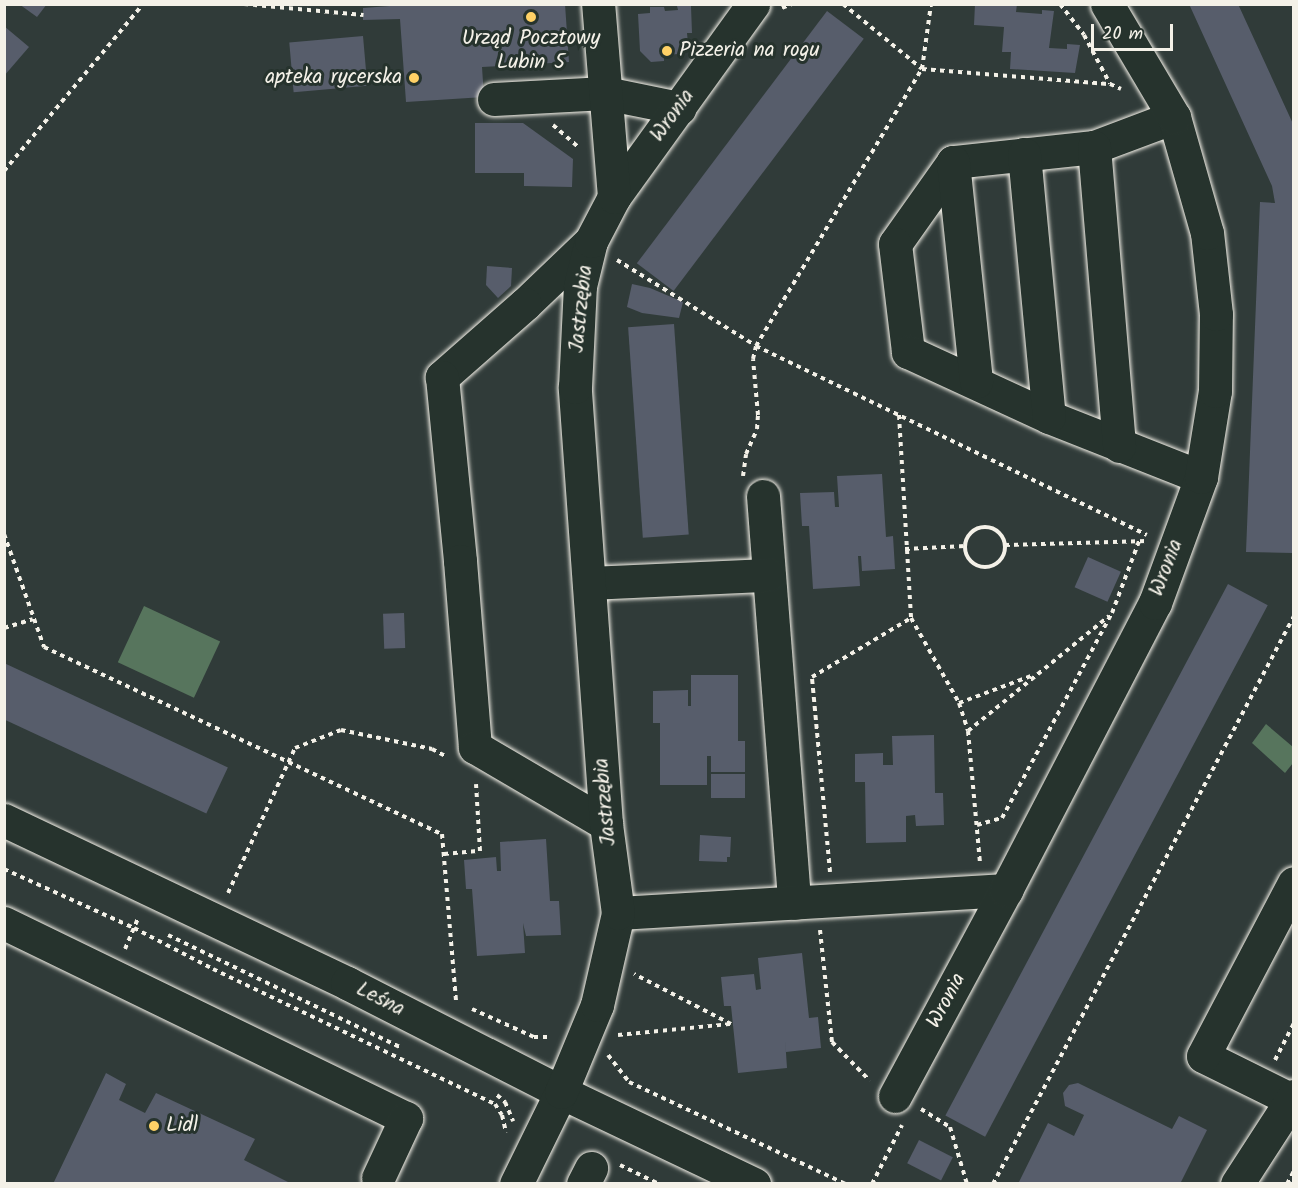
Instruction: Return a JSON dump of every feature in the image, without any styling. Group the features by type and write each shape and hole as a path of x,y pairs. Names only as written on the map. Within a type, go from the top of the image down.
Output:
{"street":[{"path":"598,4 614,197"},
{"name":"Wronia","path":"904,1100 994,881 1155,603 1202,477 1215,391 1216,314 1207,233 1162,121 1107,4"},
{"name":"Wronia","path":"614,197 679,108 765,7"},
{"path":"494,99 605,93 679,108"},
{"path":"1162,121 1094,147 952,162 895,244 908,352 1049,417 1202,477"},
{"path":"1094,147 1119,446"},
{"path":"1024,154 1049,417"},
{"path":"952,162 976,382"},
{"name":"Jastrzębia","path":"516,1184 522,1146 561,1092 602,1045 597,1005 618,914 606,824 575,387 580,286 608,251 614,197"},
{"path":"606,824 475,747 442,376 525,304 608,251"},
{"path":"753,488 768,575 806,912"},
{"path":"590,583 768,575"},
{"name":"Leśna","path":"4,820 347,983 561,1092 754,1184"},
{"path":"618,914 806,912 994,881"},
{"path":"1293,883 1203,1056 1293,1098"},
{"path":"4,923 406,1118 378,1178"},
{"path":"1237,1184 1293,1098"},
{"path":"1261,1184 1293,1098"}],"path":[{"path":"4,171 142,4"},
{"path":"244,4 363,15"},
{"path":"765,7 792,4"},
{"path":"843,4 922,69 1110,84 1135,97 1162,121"},
{"path":"753,488 746,454 758,422 753,360 756,346 922,69 931,4"},
{"path":"1060,4 1084,35 1110,84"},
{"path":"542,97 543,117 584,153"},
{"path":"608,251 756,346 1150,539 1005,545"},
{"path":"608,251 613,270"},
{"path":"899,415 905,549 911,618 959,704 968,731 977,825 994,881"},
{"path":"978,528 990,528 1000,534 1005,545 1002,558 992,566 986,567 979,567 968,559 965,546 969,535 978,528"},
{"path":"4,534 44,647 442,834 456,1002"},
{"path":"977,825 1002,818 1112,613 1139,541"},
{"path":"905,549 965,546"},
{"path":"968,731 1112,613"},
{"path":"993,1184 1293,616"},
{"path":"831,882 812,677 911,618"},
{"path":"4,628 33,619"},
{"path":"959,704 1038,674"},
{"path":"228,893 295,748 341,730 432,749 450,758"},
{"path":"444,854 480,851 476,783"},
{"path":"4,869 134,928 213,969 495,1104 502,1115 506,1136 522,1146"},
{"path":"218,888 239,898"},
{"path":"806,912 832,1042 873,1084 950,1127 967,1184"},
{"path":"128,915 148,925"},
{"path":"124,952 138,920"},
{"path":"159,930 408,1051"},
{"path":"446,997 534,1037 544,1039 556,1035 602,1045 731,1024 625,969"},
{"path":"602,1045 629,1083 846,1184"},
{"path":"488,1089 505,1102 513,1117 515,1131 522,1146"},
{"path":"872,1184 904,1100"},
{"path":"598,1170 621,1167 660,1184"},
{"path":"1287,1184 1293,1171"}],"green space":[{"path":"144,606 220,641 194,698 118,662"},
{"path":"1266,724 1293,747 1293,763 1285,773 1252,743"}],"building":[{"path":"19,4 47,4 37,17"},
{"path":"416,4 565,4 569,62 482,67 484,97 406,102 400,19 363,20 363,8"},
{"path":"975,4 1017,4 1016,12 1042,14 1042,10 1054,11 1049,48 1067,49 1067,44 1080,45 1075,73 1010,69 1011,52 1002,52 1004,27 974,25"},
{"path":"1189,4 1238,4 1294,126 1293,553 1246,552 1260,202 1275,203 1272,186"},
{"path":"677,6 691,6 692,33 687,33 688,44 679,54 664,55 664,61 651,62 640,51 638,14 650,13 650,7 664,7 665,11 678,10"},
{"path":"827,11 864,39 674,291 637,263"},
{"path":"4,26 29,47 4,76"},
{"path":"363,36 367,86 294,92 289,42"},
{"path":"475,123 523,123 573,159 572,187 524,186 524,173 475,173"},
{"path":"487,266 512,268 511,286 498,298 486,285"},
{"path":"632,284 650,288 683,302 679,318 642,313 627,307"},
{"path":"674,324 689,534 643,538 628,327"},
{"path":"882,474 886,537 893,536 895,569 862,571 861,556 858,556 860,586 813,589 809,526 802,526 800,493 834,492 835,507 839,507 837,476"},
{"path":"1088,557 1121,572 1107,602 1075,587"},
{"path":"1228,584 1268,605 985,1137 945,1116"},
{"path":"404,613 405,648 384,649 383,614"},
{"path":"4,663 228,767 206,814 4,719"},
{"path":"691,675 738,675 738,741 745,741 745,772 711,772 711,756 707,756 707,785 660,785 660,723 653,723 653,691 688,690 688,706 691,706"},
{"path":"934,735 935,793 943,793 944,825 916,826 915,815 906,816 906,842 866,843 865,782 855,782 855,754 883,753 883,765 893,765 892,736"},
{"path":"711,774 745,774 745,798 711,798"},
{"path":"700,835 731,837 730,857 727,857 727,862 699,861"},
{"path":"546,839 550,901 559,901 561,935 526,936 523,923 525,953 477,956 472,889 466,889 464,860 496,857 497,871 501,871 500,842"},
{"path":"802,953 809,1018 818,1017 821,1048 786,1052 785,1038 787,1068 738,1073 731,1006 724,1006 721,977 754,974 756,990 761,989 758,958"},
{"name":"Lidl","path":"106,1073 126,1084 119,1100 145,1113 156,1093 255,1139 244,1160 292,1184 53,1184"},
{"path":"1078,1083 1172,1129 1179,1116 1207,1130 1180,1184 1019,1182 1048,1123 1074,1136 1084,1115 1065,1106 1063,1093 1069,1085"},
{"path":"919,1140 953,1157 941,1180 907,1163"}],"place":[{"name":"Urząd Pocztowy Lubin 5","path":"531,17"},
{"name":"Pizzeria na rogu","path":"667,51"},
{"name":"apteka rycerska","path":"414,78"},
{"name":"Lidl","path":"154,1126"}]}
